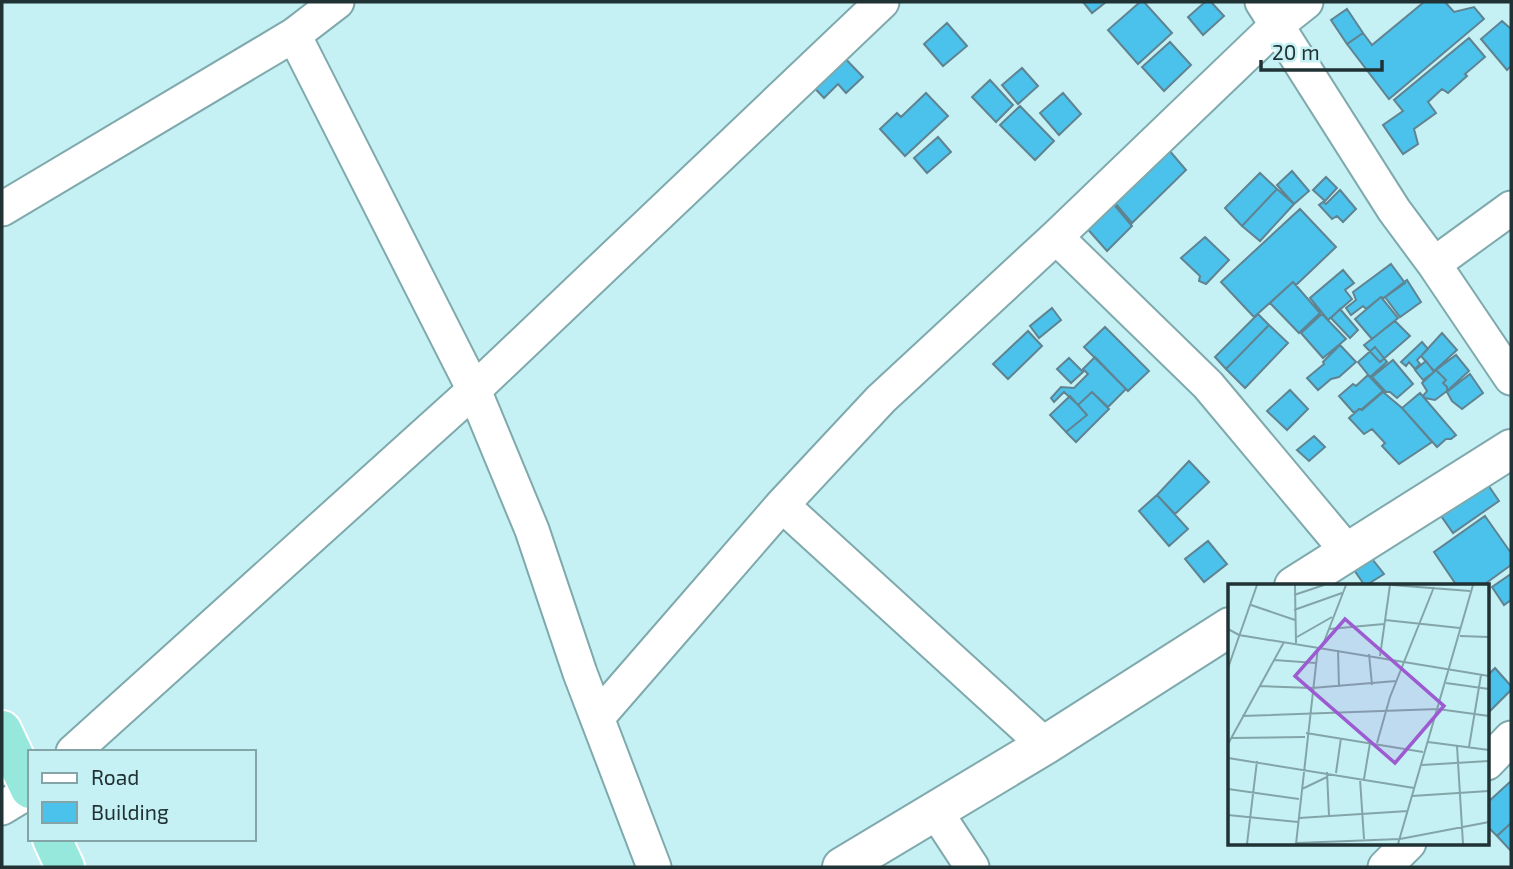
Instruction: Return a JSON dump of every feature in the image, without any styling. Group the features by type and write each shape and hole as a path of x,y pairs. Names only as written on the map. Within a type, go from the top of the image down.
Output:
{"highway":[{"path":"2,730 28,786"},
{"path":"53,841 65,867"}],"street":[{"path":"2,209 294,35 337,2"},
{"path":"75,750 474,390 882,2"},
{"path":"597,718 782,505 881,399 1056,237 1269,13 1306,2"},
{"path":"1269,13 1394,210 1511,378"},
{"path":"294,35 474,390 532,530 580,673 654,867"},
{"path":"1434,264 1511,208"},
{"path":"1056,237 1208,385 1347,551"},
{"path":"1297,584 1347,551 1509,458"},
{"path":"782,505 1045,745"},
{"path":"842,867 1045,745 1228,628"},
{"path":"1488,762 1511,738"},
{"path":"2,808 28,791"},
{"path":"936,812 972,867"},
{"path":"1385,867 1408,844"}],"building":[{"path":"1083,2 1106,2 1092,13"},
{"path":"1140,2 1144,2 1172,33 1138,64 1108,30"},
{"path":"1205,2 1211,2 1224,16 1203,35 1188,17"},
{"path":"1424,2 1445,2 1454,12 1474,7 1484,19 1389,99 1347,44 1363,33 1372,45"},
{"path":"1347,9 1363,33 1347,44 1331,20"},
{"path":"1502,21 1511,29 1511,66 1507,70 1481,39"},
{"path":"947,23 967,46 943,66 924,44"},
{"path":"1469,38 1485,57 1448,93 1442,89 1428,102 1436,113 1414,129 1418,144 1403,154 1383,125 1403,111 1394,100"},
{"path":"1170,42 1191,65 1164,91 1142,67"},
{"path":"836,49 863,77 846,93 838,84 824,98 806,79"},
{"path":"1022,68 1038,86 1018,104 1002,85"},
{"path":"990,80 1013,105 996,122 972,97"},
{"path":"926,93 948,116 905,156 880,129 897,113 901,117"},
{"path":"1063,93 1081,114 1059,135 1040,113"},
{"path":"1020,106 1054,141 1035,160 1000,125"},
{"path":"938,137 951,152 927,173 914,158"},
{"path":"1168,149 1186,170 1132,223 1115,203"},
{"path":"1292,171 1309,191 1294,204 1277,185"},
{"path":"1260,173 1277,189 1242,226 1225,208"},
{"path":"1326,177 1337,188 1325,201 1313,190"},
{"path":"1277,189 1294,204 1260,241 1242,226"},
{"path":"1340,190 1356,209 1343,222 1337,216 1332,219 1319,205 1323,202 1326,204"},
{"path":"1111,201 1132,226 1107,251 1084,225"},
{"path":"1300,209 1336,247 1296,285 1293,282 1254,317 1221,282"},
{"path":"1205,237 1229,260 1206,284 1199,281 1200,276 1181,258"},
{"path":"1391,264 1405,283 1366,309 1363,306 1351,315 1346,308 1356,300 1353,292"},
{"path":"1343,270 1354,283 1345,290 1352,299 1328,320 1310,298"},
{"path":"1407,280 1421,302 1400,317 1385,297"},
{"path":"1293,282 1320,313 1299,333 1270,303"},
{"path":"1381,297 1398,318 1372,339 1355,319"},
{"path":"1052,308 1061,320 1039,338 1030,326"},
{"path":"1340,309 1358,330 1350,338 1331,318"},
{"path":"1258,314 1269,325 1226,369 1215,357"},
{"path":"1322,314 1346,339 1323,358 1301,333"},
{"path":"1395,321 1410,336 1380,362 1364,345"},
{"path":"1269,325 1288,343 1245,388 1226,369"},
{"path":"1105,327 1149,371 1128,391 1084,347"},
{"path":"1028,331 1042,346 1008,379 993,364"},
{"path":"1442,333 1457,350 1434,371 1421,356"},
{"path":"1422,342 1428,349 1417,360 1420,364 1415,369 1409,362 1406,366 1401,362"},
{"path":"1340,345 1356,362 1318,390 1307,378 1324,364"},
{"path":"1375,347 1387,362 1370,377 1358,362"},
{"path":"1456,355 1469,371 1447,391 1443,383 1446,380 1436,370"},
{"path":"1095,357 1126,389 1108,407 1092,392 1078,405 1064,392 1054,402 1051,398 1061,387 1074,388 1088,374 1083,369"},
{"path":"1069,358 1083,372 1071,383 1057,369"},
{"path":"1393,360 1413,384 1397,398 1386,392 1372,377"},
{"path":"1426,361 1434,372 1423,380 1415,370"},
{"path":"1436,370 1446,380 1443,383 1447,391 1435,400 1425,398 1423,396 1427,391 1422,383"},
{"path":"1470,374 1483,393 1462,409 1452,401 1447,392"},
{"path":"1368,375 1383,391 1354,413 1339,396"},
{"path":"1290,390 1308,409 1287,430 1267,411"},
{"path":"1092,392 1109,409 1076,442 1066,432 1087,415 1078,405"},
{"path":"1383,392 1402,408 1432,442 1399,464 1382,446 1385,443 1372,429 1364,434 1349,418"},
{"path":"1420,393 1456,435 1437,447 1402,408"},
{"path":"1070,396 1087,415 1066,432 1050,415"},
{"path":"1314,436 1325,447 1309,461 1297,450"},
{"path":"1189,461 1209,482 1175,514 1157,495"},
{"path":"1486,482 1499,501 1453,533 1439,513"},
{"path":"1157,495 1188,529 1169,546 1139,511"},
{"path":"1485,516 1511,553 1511,565 1485,584 1456,584 1434,552"},
{"path":"1208,541 1227,564 1204,582 1185,559"},
{"path":"1369,555 1384,574 1364,584 1352,567"},
{"path":"1511,574 1511,600 1504,605 1492,587"},
{"path":"1495,668 1511,686 1511,690 1488,713 1488,675"},
{"path":"1511,781 1511,823 1497,836 1488,827 1488,802"},
{"path":"1511,823 1511,851 1497,836"}]}
